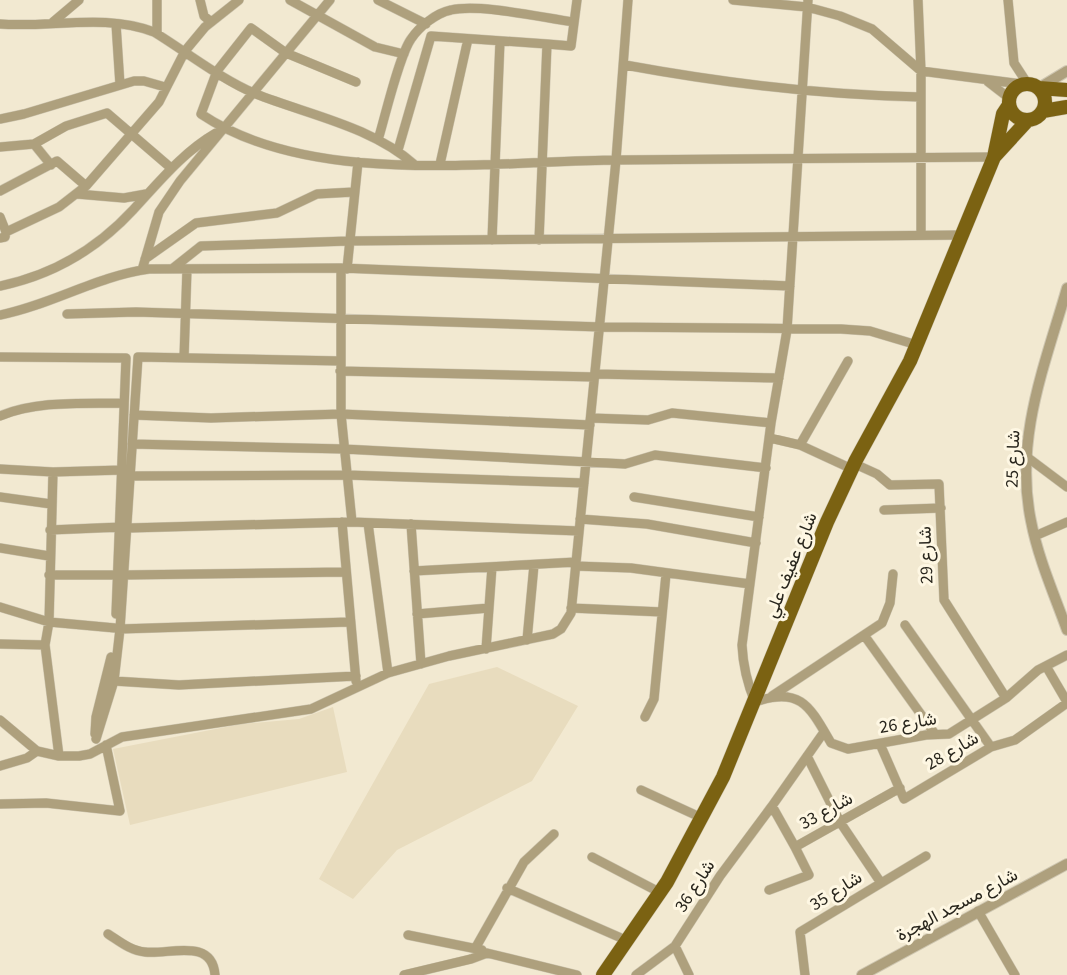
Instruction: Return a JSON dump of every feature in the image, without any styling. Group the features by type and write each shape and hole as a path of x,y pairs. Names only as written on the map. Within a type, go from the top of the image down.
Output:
{"main road":[{"path":"1067,90 1029,85 1015,87 1009,101 1017,118 1027,121 1036,118 1043,111 1067,107"},
{"path":"1029,85 1045,99 1043,111"},
{"name":"شارع عفيف علي","path":"603,975 659,892 723,777 827,522 853,466 917,345 994,158 1009,101"},
{"name":"شارع عفيف علي","path":"994,158 1027,121"}],"street":[{"path":"53,22 79,0"},
{"path":"157,0 157,33"},
{"path":"200,0 204,16 211,22"},
{"path":"0,217 3,235 50,212 86,186 159,102 185,51 211,22 239,0"},
{"path":"290,0 375,47 404,54"},
{"path":"142,270 159,212 180,181 330,0"},
{"path":"378,0 426,24"},
{"path":"398,150 432,36 571,46 577,0"},
{"path":"0,720 37,750 59,756 79,756 96,751 122,737 299,712 388,674 421,664 553,634 561,629 571,608 596,376 625,65 627,0"},
{"path":"733,0 807,3 872,29 921,71 1029,85 1067,71"},
{"path":"918,0 921,71 921,235"},
{"path":"1008,0 1014,63 1029,85"},
{"path":"807,3 787,330 771,423 743,656 744,668 755,702 772,696 882,623 890,603 893,574"},
{"path":"378,140 404,54 410,40 426,24 453,9 486,10 574,22"},
{"path":"0,24 53,22 142,27 157,33 253,93 378,140 398,150 415,165"},
{"path":"116,24 120,85"},
{"path":"357,82 286,53 250,28 217,71 201,114 223,129 307,155 329,160 358,162 415,165 616,160 994,158"},
{"path":"440,164 468,39"},
{"path":"492,240 501,41"},
{"path":"539,240 546,44"},
{"path":"625,65 716,81 802,91 920,98"},
{"path":"0,119 120,85 144,81 165,87"},
{"path":"987,81 1009,101"},
{"path":"0,147 34,144 66,126 107,113 171,168"},
{"path":"0,286 43,274 82,255 132,211 171,168 198,144 223,129"},
{"path":"34,144 51,165"},
{"path":"0,191 57,161 86,186"},
{"path":"357,686 345,572 347,475 340,414 340,366 344,268 358,162"},
{"path":"145,259 196,223 277,213 317,194 354,192"},
{"path":"77,194 124,198 146,194"},
{"path":"172,269 201,246 348,241 962,235"},
{"path":"0,315 46,303 126,272 142,270 344,268 790,286"},
{"path":"184,358 187,269"},
{"name":"شارع 25","path":"1067,288 1037,383 1027,457 1027,492 1035,537 1067,630"},
{"path":"67,314 185,313 601,327 870,331 917,345"},
{"path":"0,357 126,358 125,527 114,681 96,739"},
{"path":"126,473 132,444 138,357 596,376 779,378"},
{"path":"800,445 848,360"},
{"path":"0,416 22,409 124,403"},
{"path":"134,415 211,418 340,414 591,422 648,420 672,413 771,423"},
{"path":"770,438 800,445 853,466"},
{"path":"132,444 344,449 625,464 655,455 766,468"},
{"path":"1027,457 1067,487"},
{"name":"شارع 29","path":"853,466 877,474 890,484 939,484 944,600 1006,698"},
{"path":"0,469 53,472 347,475 584,483"},
{"path":"53,472 49,622 45,645 59,756"},
{"path":"0,497 51,504"},
{"path":"634,497 759,517"},
{"path":"884,510 941,508"},
{"path":"580,519 647,524 756,543"},
{"path":"50,530 368,522 579,531"},
{"path":"368,522 388,674"},
{"path":"1035,537 1067,522"},
{"path":"411,524 421,664"},
{"path":"0,548 49,556"},
{"path":"414,571 575,564 631,568 750,584"},
{"path":"527,640 534,565"},
{"path":"486,649 492,567"},
{"path":"49,575 345,572"},
{"path":"645,717 654,699 666,574"},
{"path":"0,607 49,622 118,629 350,622"},
{"path":"417,614 489,608"},
{"path":"571,608 662,612"},
{"path":"905,625 991,747"},
{"path":"96,751 96,717 118,629"},
{"path":"864,635 935,734"},
{"path":"0,644 45,645"},
{"name":"شارع 26","path":"772,696 797,699 812,709 831,743 848,749 935,734 949,734 1006,698 1046,666 1067,656"},
{"path":"1046,666 1067,702"},
{"path":"114,681 179,685 356,676"},
{"name":"شارع 28","path":"900,788 904,799 991,747 1016,740 1067,702"},
{"name":"شارع 33","path":"824,732 772,806 795,847 900,788"},
{"path":"880,744 900,788"},
{"path":"0,804 46,803 120,811 106,745"},
{"path":"0,766 27,758 37,750"},
{"path":"807,756 840,822 881,883"},
{"path":"641,790 702,818"},
{"name":"شارع 36","path":"636,975 675,945 720,876 772,806"},
{"path":"476,947 507,888 524,862 554,834"},
{"path":"769,890 809,875 795,847"},
{"name":"شارع 35","path":"806,975 800,932 926,856"},
{"path":"592,857 659,892"},
{"name":"شارع مسجد الهجرة","path":"862,975 1067,864"},
{"path":"507,888 628,940"},
{"path":"978,911 1015,975"},
{"path":"108,934 132,948 145,952 192,950 204,953 213,963 215,975"},
{"path":"408,935 476,947 487,953 577,975"},
{"path":"675,945 689,975"},
{"path":"404,975 487,953"}],"shaded area":[{"path":"497,667 578,706 532,781 397,850 353,899 319,879 429,684"},
{"path":"333,707 347,772 130,825 113,749 241,724 299,719"}]}
